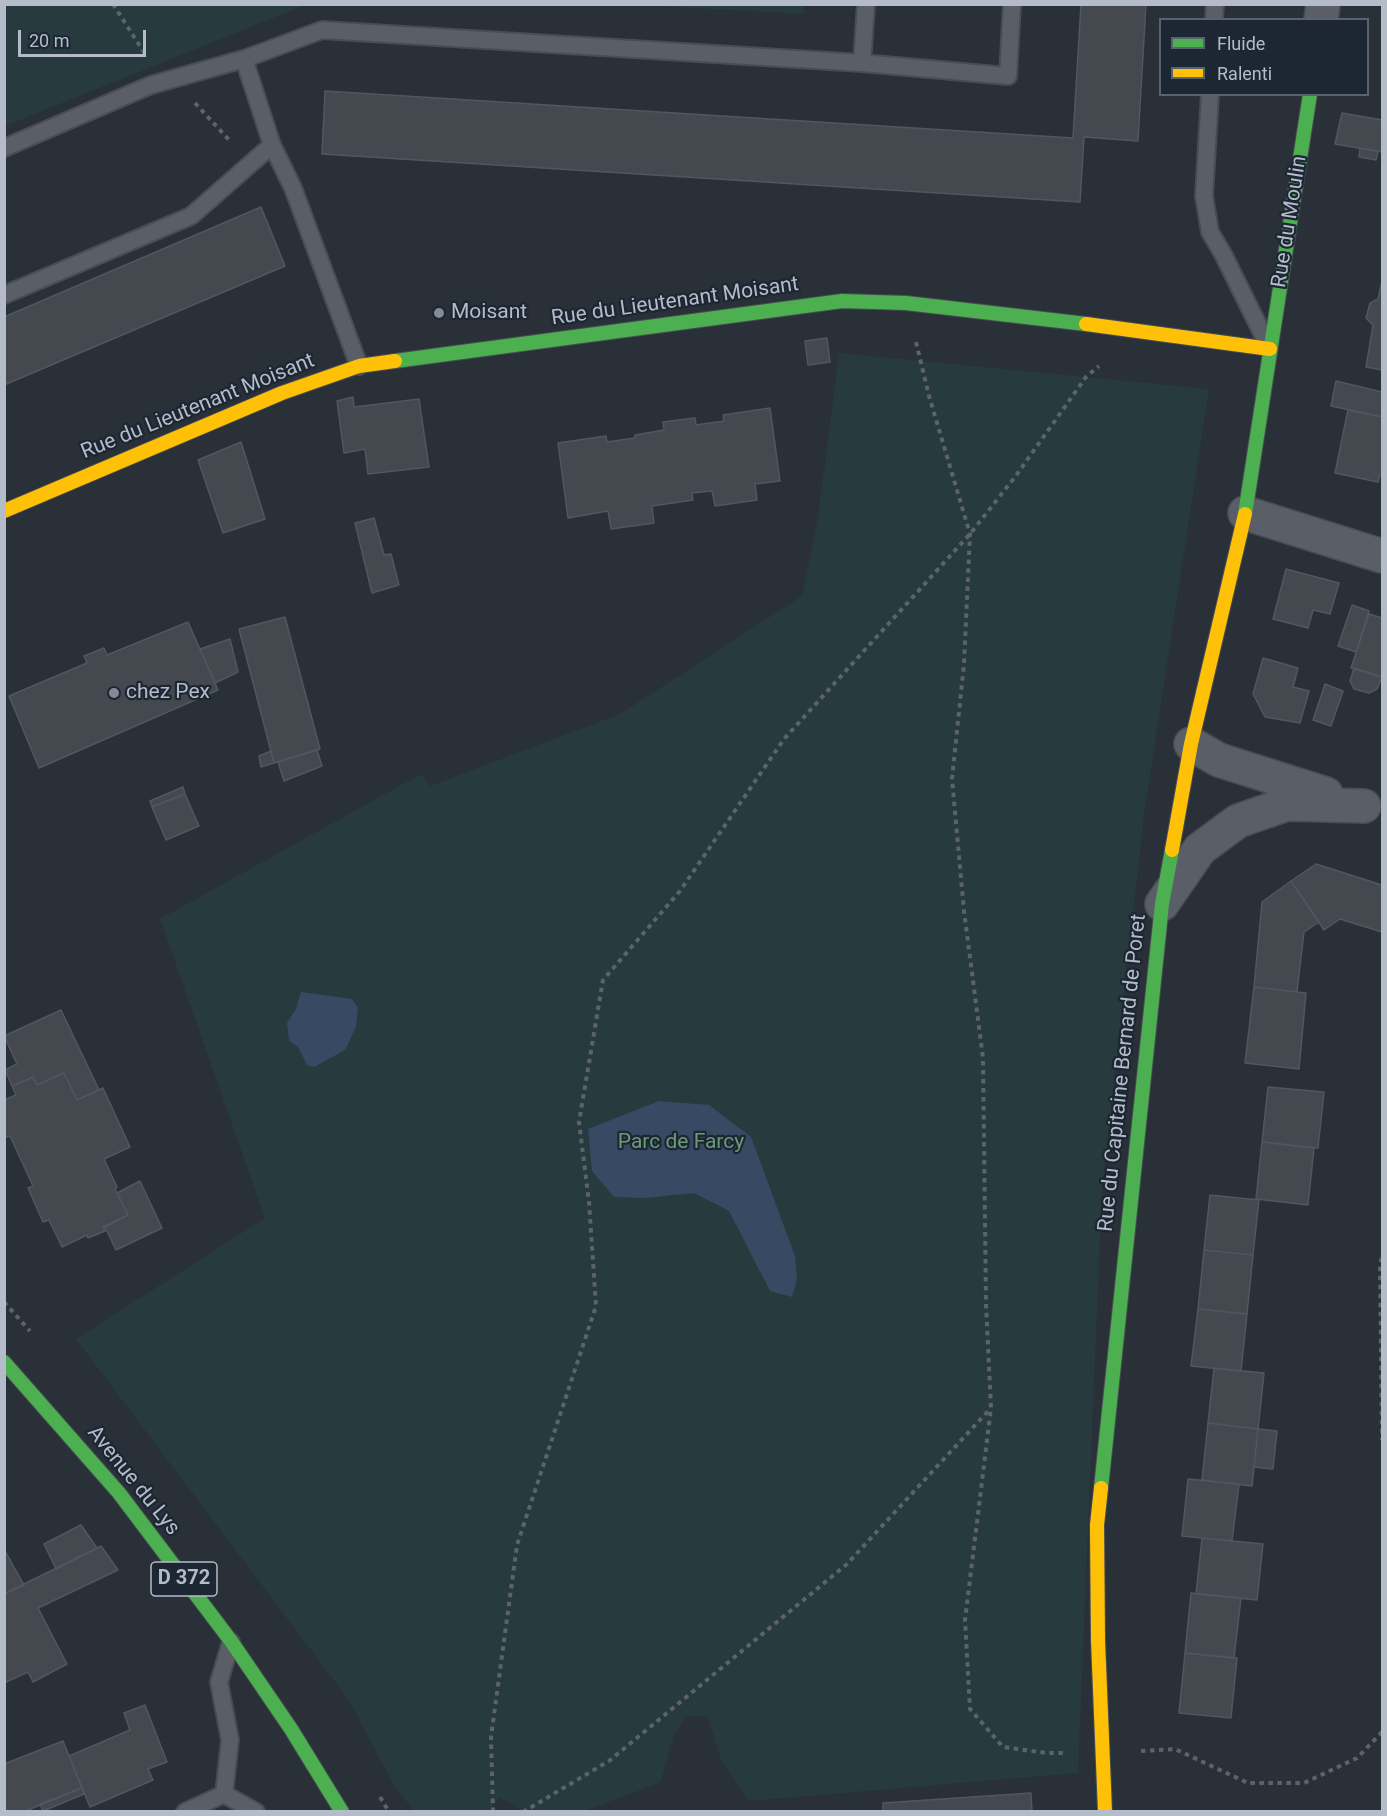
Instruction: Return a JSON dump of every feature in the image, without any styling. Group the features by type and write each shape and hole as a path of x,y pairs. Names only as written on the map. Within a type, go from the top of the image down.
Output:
{"street":[{"name":"Rue du Moulin","path":"1270,349 1310,96"},
{"name":"Rue du Lieutenant Moisant","path":"4,511 282,393 359,366 808,305 842,301 906,303 1142,331 1270,349"},
{"name":"Rue du Capitaine Bernard de Poret","path":"1105,1812 1098,1525 1162,904 1191,744 1245,513 1270,349"},
{"path":"1245,513 1383,556"},
{"path":"1191,744 1219,760 1373,809"},
{"path":"1162,904 1200,849 1238,821 1287,804 1373,809"},
{"name":"Avenue du Lys","path":"4,1362 119,1493 231,1641 291,1729 342,1812"}],"lane":[{"path":"862,63 866,4"},
{"path":"4,148 151,85 244,59 322,30 862,63 1008,76 1012,4"},
{"path":"244,59 272,145 293,188 359,366"},
{"path":"1209,96 1204,196 1210,232 1270,349"},
{"path":"4,294 191,216 272,145"},
{"path":"224,1794 230,1740 219,1682 231,1641"},
{"path":"185,1812 224,1794"},
{"path":"224,1794 256,1812"}],"path":[{"path":"906,303 929,396 970,534 964,664 952,779 964,911 983,1058 986,1304 991,1408 965,1620 969,1709 1003,1747 1047,1754 1174,1749 1248,1783 1304,1783 1357,1758 1383,1732"},
{"path":"493,1812 491,1737 517,1545 596,1306 589,1202 579,1122 603,980 680,891 784,739 970,534 1015,477 1086,377 1142,331"},
{"path":"1383,1257 1380,1264 1383,1440"},
{"path":"523,1812 609,1761 847,1563 991,1408"}],"green space":[{"path":"5,4 305,4 305,5 5,126"},
{"path":"639,5 804,5 804,14"},
{"name":"Parc de Farcy","path":"839,353 1209,389 1145,808 1102,1188 1078,1773 749,1801 721,1760 708,1717 686,1716 674,1735 660,1783 584,1811 521,1811 514,1804 499,1798 489,1811 414,1811 395,1787 348,1699 76,1339 265,1218 160,919 421,774 430,786 620,714 802,596 818,518"}],"water":[{"path":"301,992 352,999 358,1008 356,1027 345,1050 314,1067 307,1065 298,1047 289,1041 287,1023 296,1009"},
{"path":"659,1101 709,1105 751,1137 795,1256 797,1279 792,1297 770,1291 729,1211 694,1193 645,1198 614,1197 592,1171 588,1129"}],"building":[{"path":"1081,4 1146,4 1138,141 1084,137 1080,202 322,154 325,91 1073,138"},
{"path":"1342,113 1382,120 1382,152 1335,144"},
{"path":"1360,148 1378,151 1376,160 1359,157"},
{"path":"261,207 285,266 4,385 4,317"},
{"path":"1382,281 1382,370 1366,367 1373,325 1366,318 1370,303 1378,299"},
{"path":"827,338 830,362 808,365 805,341"},
{"path":"1336,381 1382,392 1382,417 1331,406"},
{"path":"353,397 354,407 419,399 429,467 368,474 365,449 344,453 337,401"},
{"path":"770,408 780,481 755,484 757,500 715,506 712,491 692,493 693,500 652,506 654,523 611,529 608,511 568,518 558,443 606,436 607,442 635,438 635,435 664,430 663,422 695,418 696,425 724,421 723,415"},
{"path":"1348,410 1382,417 1382,475 1378,482 1335,473"},
{"path":"241,442 265,519 223,533 198,460"},
{"path":"374,518 384,555 391,554 399,585 372,593 355,523"},
{"path":"1286,569 1339,583 1330,614 1313,610 1308,628 1273,619"},
{"path":"1352,605 1369,611 1356,652 1338,646"},
{"path":"1369,614 1382,618 1382,677 1351,668"},
{"path":"285,617 320,749 274,763 239,629"},
{"name":"chez Pex","path":"188,622 218,690 39,768 9,696 87,663 84,656 104,648 107,655"},
{"path":"230,639 238,672 215,683 200,649"},
{"path":"1263,658 1298,668 1293,687 1309,691 1300,723 1265,717 1253,694"},
{"path":"1354,668 1382,677 1377,689 1369,693 1354,689 1350,681"},
{"path":"1325,684 1343,691 1331,726 1313,720"},
{"path":"317,750 322,766 284,781 278,762"},
{"path":"271,751 274,763 261,767 259,756"},
{"path":"183,787 185,794 152,807 150,801"},
{"path":"185,794 199,826 166,840 152,807"},
{"path":"1316,864 1382,885 1382,932 1340,919 1324,930 1291,881"},
{"path":"1291,881 1319,922 1304,932 1297,992 1254,987 1262,902"},
{"path":"1254,987 1306,993 1299,1069 1245,1063"},
{"path":"61,1010 99,1090 77,1100 64,1073 37,1085 33,1077 12,1086 5,1070 17,1064 4,1036"},
{"path":"64,1073 77,1100 103,1088 130,1147 104,1159 128,1215 103,1227 105,1231 88,1238 87,1235 62,1247 49,1220 43,1222 28,1188 33,1186 10,1136 4,1138 4,1100 16,1095 12,1086 33,1077 37,1085"},
{"path":"1268,1087 1324,1092 1318,1148 1262,1142"},
{"path":"1262,1142 1314,1148 1308,1205 1256,1199"},
{"path":"140,1181 162,1228 116,1250 105,1227 128,1215 117,1193"},
{"path":"1210,1195 1259,1200 1253,1255 1204,1250"},
{"path":"1204,1250 1253,1255 1247,1314 1198,1309"},
{"path":"1198,1309 1247,1314 1241,1371 1191,1366"},
{"path":"1214,1368 1264,1373 1258,1429 1208,1423"},
{"path":"1208,1423 1258,1429 1252,1486 1202,1480"},
{"path":"1258,1429 1277,1431 1273,1469 1254,1467"},
{"path":"1188,1479 1239,1484 1232,1541 1182,1536"},
{"path":"81,1525 97,1548 56,1569 44,1544"},
{"path":"1202,1538 1263,1544 1257,1600 1196,1594"},
{"path":"101,1546 118,1570 38,1608 67,1664 33,1682 28,1672 4,1683 4,1594"},
{"path":"4,1549 24,1585 4,1594"},
{"path":"1191,1593 1241,1598 1234,1658 1185,1653"},
{"path":"1185,1653 1237,1658 1231,1718 1179,1713"},
{"path":"145,1705 167,1762 148,1769 153,1780 90,1807 69,1756 130,1730 124,1713"},
{"path":"63,1741 82,1788 23,1812 5,1812 4,1764"},
{"path":"82,1788 84,1794 43,1811 40,1804"},
{"path":"1031,1793 1032,1812 883,1812 883,1803"}],"traffic: fast":[{"path":"1245,514 1310,96"},
{"path":"395,361 842,301 906,303 1086,324"},
{"path":"1101,1488 1162,904 1172,850"},
{"path":"4,1362 119,1493 231,1641 291,1729 342,1812"}],"traffic: slow":[{"path":"1086,324 1270,349"},
{"path":"4,511 282,393 359,366 395,361"},
{"path":"1172,850 1191,744 1245,514"},
{"path":"1101,1488 1097,1525 1098,1640 1105,1812"}],"place":[{"name":"Moisant","path":"439,313"},
{"name":"chez Pex","path":"114,693"}]}
